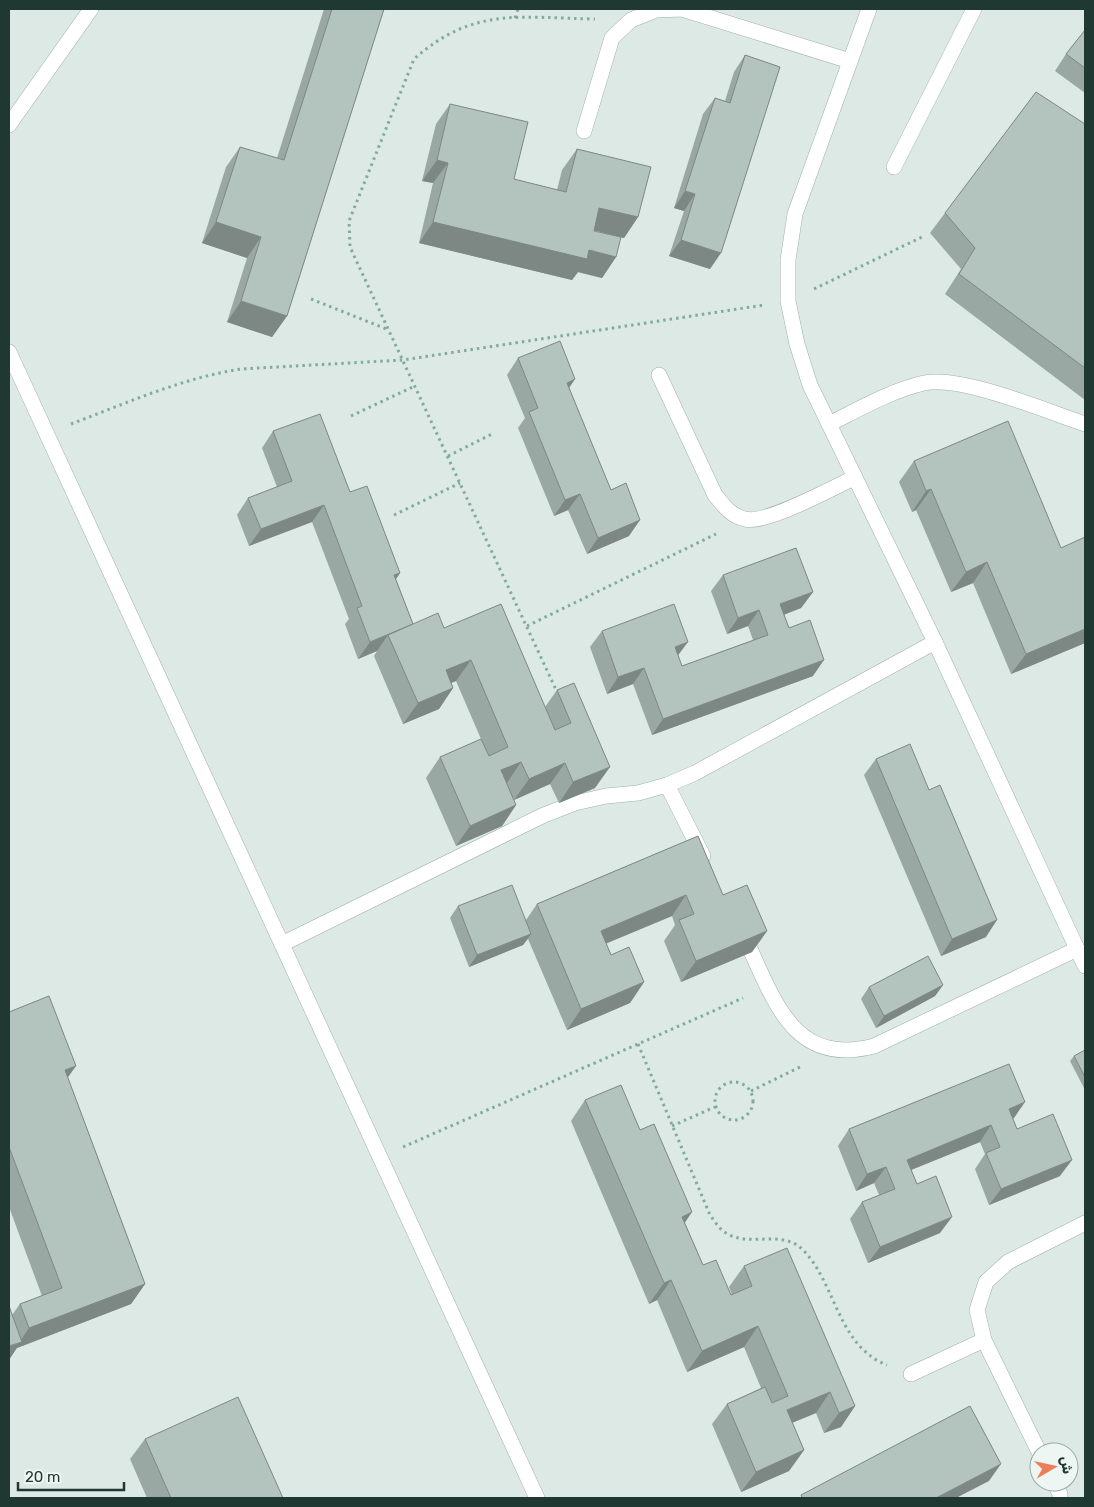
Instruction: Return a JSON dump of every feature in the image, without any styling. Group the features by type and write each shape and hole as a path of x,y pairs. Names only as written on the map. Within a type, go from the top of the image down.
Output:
{"street":[{"path":"9,125 91,9"},
{"path":"584,131 612,38 631,20 656,10 682,9 850,61"},
{"path":"869,9 795,214 788,260 788,301 796,344 810,385 935,642 1085,966"},
{"path":"894,167 974,9"},
{"path":"9,352 537,1498"},
{"path":"659,375 715,496 728,512 746,520 766,518 854,478"},
{"path":"829,424 888,395 925,383 964,384 1085,424"},
{"path":"282,944 544,815 574,803 606,796 638,793 667,785 695,774 935,642"},
{"path":"667,785 712,873"},
{"path":"734,916 786,1022 807,1040 833,1051 854,1052 874,1046 1077,949"},
{"path":"1035,1442 984,1340 977,1310 986,1282 1008,1262 1085,1223"},
{"path":"910,1374 984,1340"}],"path":[{"path":"515,18 518,9"},
{"path":"560,698 350,247 349,220 414,59 435,40 460,27 487,19 631,20"},
{"path":"46,433 188,380 214,373 241,369 403,360 788,301 922,237"},
{"path":"311,299 389,330"},
{"path":"351,416 415,386"},
{"path":"448,456 494,433"},
{"path":"394,515 460,483"},
{"path":"527,626 746,520"},
{"path":"380,1157 769,987"},
{"path":"638,1044 710,1215 722,1231 740,1239 781,1239 800,1247 815,1263 839,1314 856,1342 880,1362 910,1374"},
{"path":"751,1091 833,1051"},
{"path":"732,1082 743,1084 751,1091 754,1102 750,1113 742,1120 731,1121 721,1116 715,1107 715,1096 721,1086 732,1082"},
{"path":"672,1126 715,1107"}],"building":[{"path":"332,9 384,9 287,316 241,301 261,237 216,222 240,147 284,160"},
{"path":"1085,30 1085,68 1066,54"},
{"path":"745,55 780,67 721,253 681,240 695,194 685,191 715,98 730,103"},
{"path":"1036,92 1085,124 1085,368 959,274 975,248 945,213"},
{"path":"450,104 528,122 514,179 566,192 577,149 651,167 638,217 599,208 594,231 621,237 616,257 589,250 587,259 433,222 448,163 437,160"},
{"path":"560,341 575,379 567,383 611,490 626,483 640,520 598,538 580,494 565,500 529,412 538,408 518,358"},
{"path":"320,414 350,492 367,486 400,573 394,575 413,624 370,642 357,608 362,606 324,505 261,529 248,498 292,481 273,431"},
{"path":"1008,421 1061,548 1085,537 1085,629 1026,654 987,562 966,572 931,489 926,491 914,461"},
{"path":"796,548 813,592 780,604 789,628 810,620 824,660 663,719 644,668 618,677 602,631 674,604 688,642 675,647 682,666 768,635 759,610 738,618 723,575"},
{"path":"501,604 555,730 571,723 557,690 574,683 610,767 573,782 565,763 529,779 521,762 501,770 516,805 470,826 440,757 481,739 489,756 508,747 471,660 446,670 453,688 418,703 388,635 438,613 444,628"},
{"path":"910,744 929,790 940,785 997,920 952,939 876,759"},
{"path":"698,836 723,895 747,885 767,931 696,961 679,920 694,914 686,895 601,931 611,955 629,947 644,982 581,1009 537,904"},
{"path":"512,885 531,934 477,955 458,906"},
{"path":"928,956 943,985 884,1016 869,987"},
{"path":"49,996 76,1066 65,1070 145,1284 29,1328 20,1304 62,1288 9,1147 9,1012"},
{"path":"1085,1050 1085,1077 1074,1056"},
{"path":"1009,1064 1025,1102 1009,1109 1017,1129 1053,1114 1072,1160 1001,1189 986,1153 1000,1147 991,1125 907,1160 917,1184 936,1176 952,1217 880,1247 862,1202 895,1189 886,1167 867,1174 849,1129"},
{"path":"621,1085 640,1130 654,1124 692,1212 682,1217 703,1265 716,1260 731,1295 752,1286 744,1266 787,1248 855,1406 839,1413 830,1392 787,1410 804,1450 756,1472 727,1404 765,1387 772,1403 788,1396 758,1326 702,1351 671,1280 664,1283 585,1100"},
{"path":"9,1306 22,1342 9,1346"},
{"path":"238,1397 283,1498 171,1498 145,1439"},
{"path":"970,1406 1001,1464 936,1498 802,1498 801,1495"}]}
